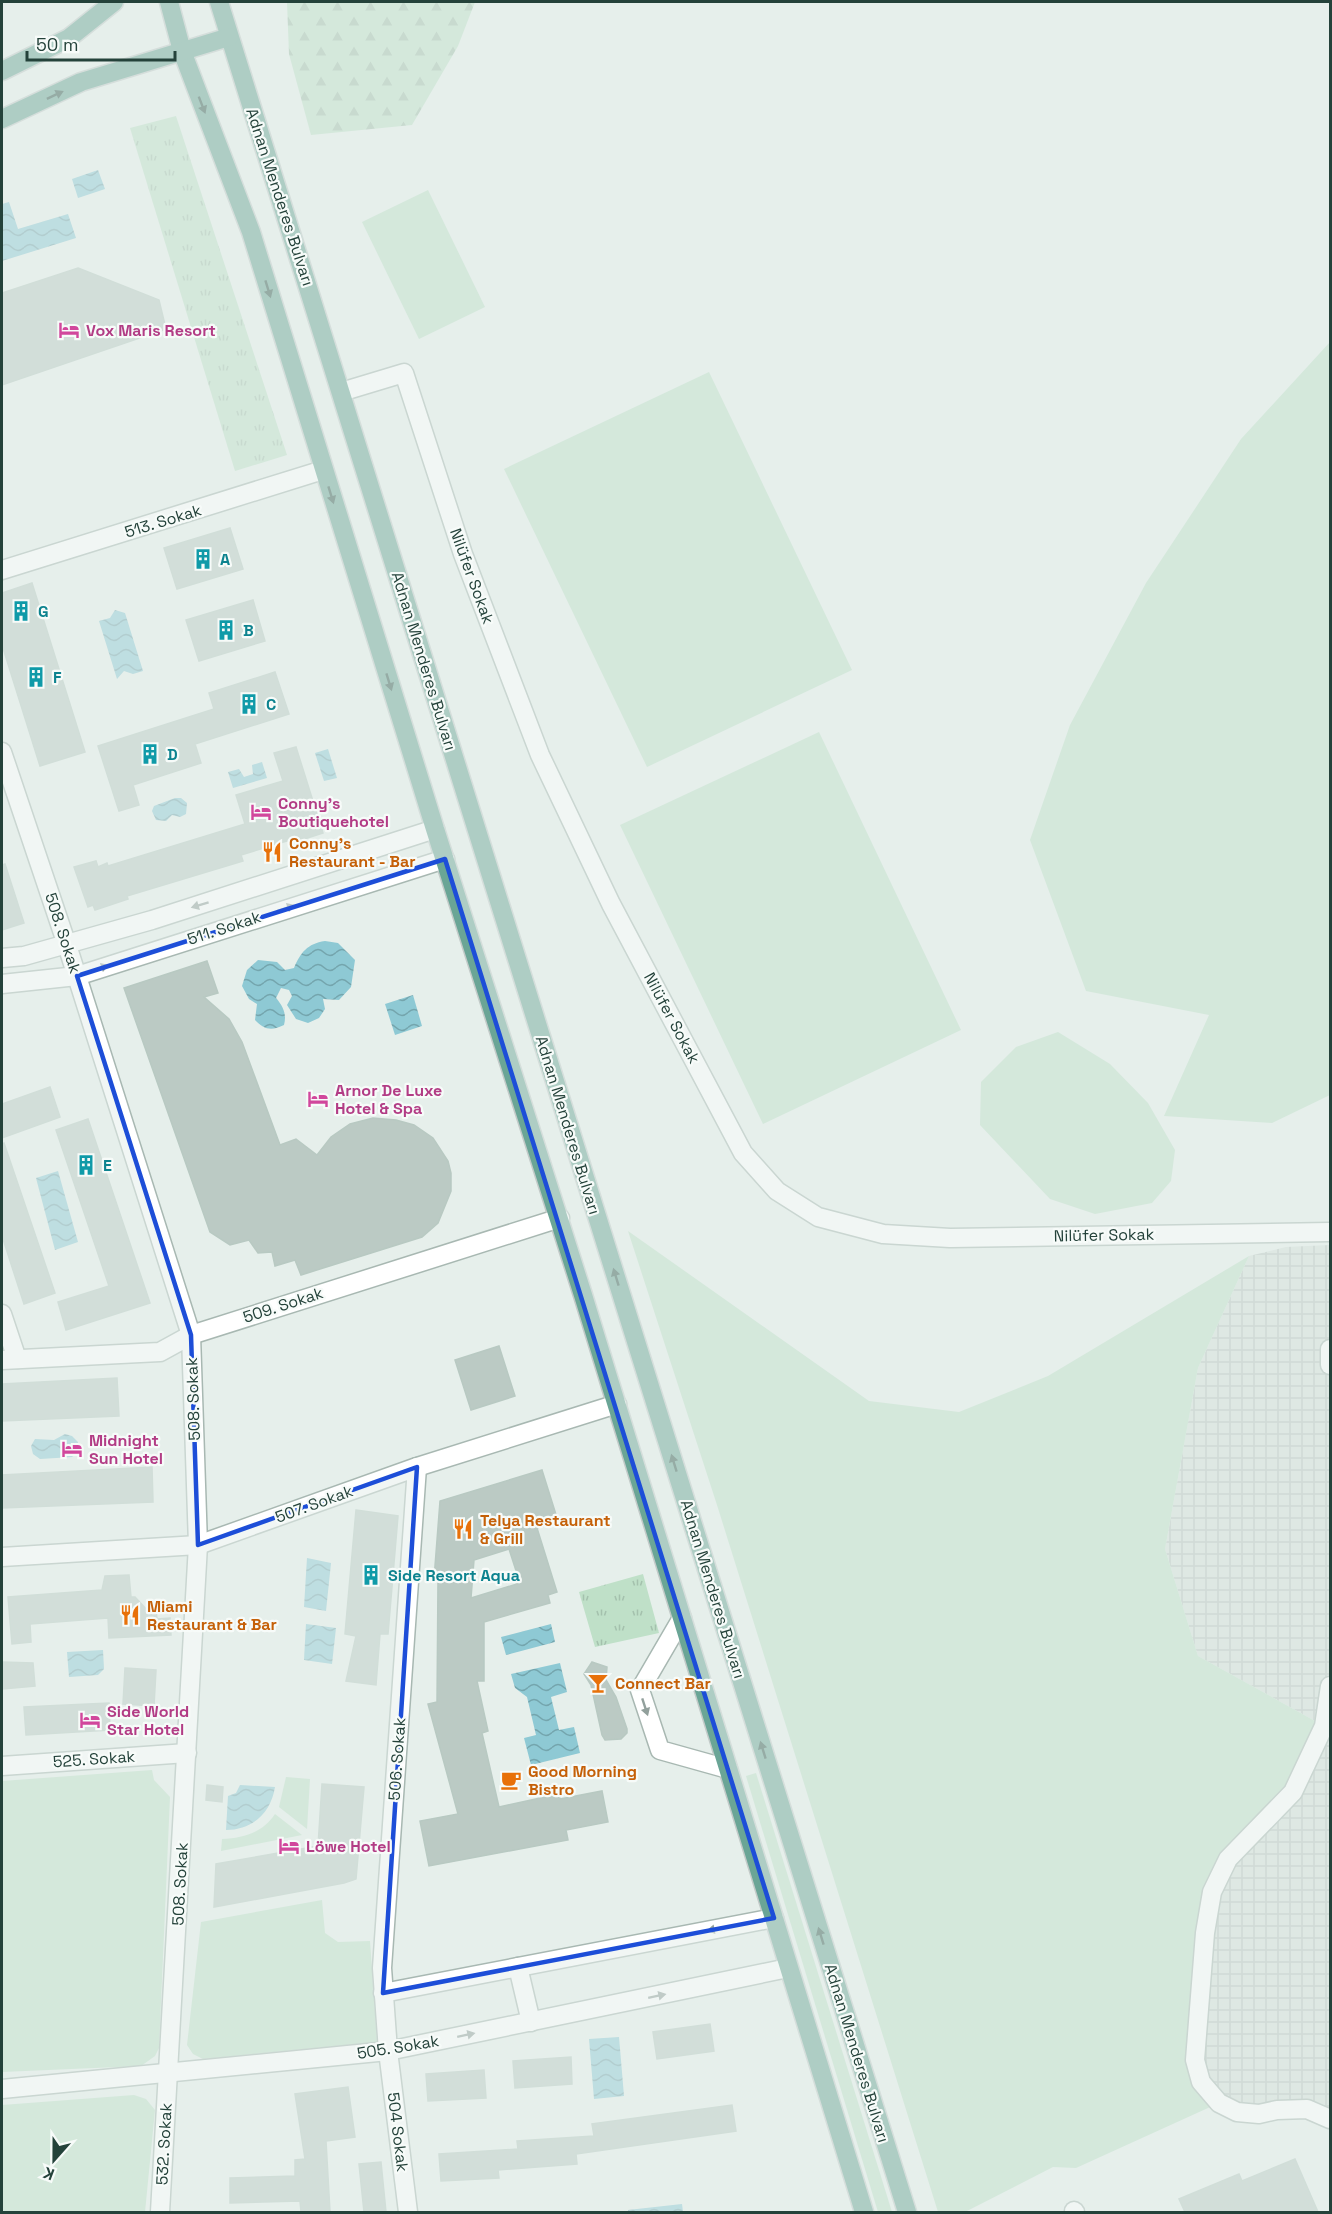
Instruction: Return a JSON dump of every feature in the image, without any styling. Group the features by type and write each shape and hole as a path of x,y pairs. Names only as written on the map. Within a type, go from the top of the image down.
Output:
{"main road":[{"path":"2,71 69,38 114,2"},
{"path":"169,2 182,51 250,232 435,829 560,1218 864,2212"},
{"name":"Adnan Menderes Bulvarı","path":"219,2 907,2212"},
{"path":"2,119 81,82 229,37"}],"street":[{"name":"Nilüfer Sokak","path":"341,392 404,373 463,554 540,755 611,904 743,1153 777,1191 818,1217 883,1234 950,1238 1330,1232"},
{"name":"513. Sokak","path":"2,570 323,470"},
{"name":"508. Sokak","path":"2,752 77,976 190,1335 198,1545 168,2075"},
{"name":"511. Sokak","path":"2,958 24,956 67,945 435,829"},
{"name":"511. Sokak","path":"2,984 77,976 445,859"},
{"name":"509. Sokak","path":"9,1360 160,1352 190,1335 560,1218"},
{"path":"2,1314 9,1360"},
{"path":"1330,1349 1330,1365"},
{"name":"507. Sokak","path":"2,1557 198,1545 417,1467 617,1404"},
{"name":"506. Sokak","path":"388,2051 382,1968 417,1467"},
{"path":"682,1618 640,1690 660,1750 728,1769"},
{"path":"1330,1686 1324,1726 1293,1792 1228,1859 1212,1892 1205,1933 1195,2060 1201,2082 1219,2103 1237,2112 1259,2114 1277,2110 1307,2109 1330,2118"},
{"name":"525. Sokak","path":"2,1766 187,1753"},
{"path":"383,1994 774,1918"},
{"path":"518,1967 531,2022"},
{"name":"505. Sokak","path":"2,2089 168,2075 388,2051 788,1968"},
{"name":"504 Sokak","path":"388,2051 408,2212"},
{"name":"532. Sokak","path":"160,2212 168,2075"}],"highlighted area":[{"path":"445,859 774,1918 383,1993 417,1467 198,1545 191,1335 77,976"}],"shaded area":[{"path":"1330,1245 1330,2119 1237,2112 1201,2082 1212,1892 1324,1726 1198,1656 1165,1549 1198,1368 1249,1256 1286,1247"}],"green space":[{"path":"287,2 475,2 458,46 412,125 311,135 289,54"},
{"path":"176,116 287,455 235,471 130,128"},
{"path":"428,190 485,307 419,339 362,222"},
{"path":"1330,342 1330,1095 1272,1123 1164,1116 1209,1015 1086,991 1030,840 1070,725 1146,583 1241,439"},
{"path":"709,372 852,670 647,767 504,469"},
{"path":"819,732 961,1030 763,1124 620,825"},
{"path":"1058,1032 1110,1064 1148,1103 1175,1150 1171,1181 1152,1203 1095,1214 1050,1199 980,1125 981,1082 1016,1047"},
{"path":"628,1231 869,1401 959,1412 1048,1376 1249,1256 1198,1368 1165,1549 1198,1656 1324,1726 1310,1759 1212,1892 1195,2060 1219,2103 1076,2168 1053,2167 965,2212 938,2212 717,1505"},
{"path":"643,1574 659,1633 595,1647 579,1592"},
{"path":"152,1770 154,1780 170,1797 159,2048 155,2056 141,2066 2,2072 2,1781"},
{"path":"756,1773 892,2212 878,2212 746,1776"},
{"path":"286,1777 310,1779 307,1829 279,1807"},
{"path":"275,1814 302,1835 221,1851 222,1839 252,1833 264,1826"},
{"path":"322,1900 325,1933 338,1942 370,1941 377,2042 203,2059 193,2054 187,2045 201,1922"},
{"path":"134,2095 146,2099 155,2110 145,2212 2,2212 2,2105"}],"water":[{"path":"98,170 105,189 78,198 72,179"},
{"path":"9,202 18,229 68,214 76,238 2,261 2,204"},
{"path":"115,610 125,613 143,671 133,674 124,671 117,679 99,621 110,618"},
{"path":"328,749 337,778 324,781 315,753"},
{"path":"262,762 267,778 233,788 228,772 239,769 244,777 253,774 252,765"},
{"path":"181,798 187,803 186,814 180,817 172,815 166,821 156,820 152,811 154,806"},
{"path":"325,941 338,943 355,960 351,987 339,1000 323,999 325,1009 319,1018 308,1023 296,1019 287,1005 292,996 289,990 281,988 276,998 284,1010 284,1025 265,1028 258,1023 255,1020 257,1004 249,999 242,986 247,970 258,960 277,962 285,970 294,968 305,950"},
{"path":"413,995 422,1026 395,1035 385,1004"},
{"path":"58,1171 78,1242 55,1250 36,1178"},
{"path":"65,1434 72,1436 78,1442 78,1451 72,1457 40,1459 33,1454 31,1446 35,1439 54,1440"},
{"path":"307,1558 331,1563 326,1611 304,1607"},
{"path":"306,1624 336,1628 332,1664 304,1660"},
{"path":"551,1624 555,1642 506,1655 501,1637"},
{"path":"103,1650 104,1669 98,1675 69,1677 67,1652"},
{"path":"560,1663 567,1692 551,1697 559,1730 574,1727 580,1753 531,1765 524,1738 536,1735 527,1697 515,1688 511,1674"},
{"path":"240,1785 275,1787 269,1805 259,1818 244,1827 226,1830 228,1796 236,1793"},
{"path":"619,2037 624,2096 594,2099 589,2039"},
{"path":"682,2204 683,2212 628,2212 628,2210"}],"building":[{"path":"78,268 159,300 166,329 2,385 2,293"},
{"name":"A","path":"230,528 243,569 177,589 164,548"},
{"path":"32,583 85,752 40,766 2,645 2,593"},
{"name":"B","path":"253,600 265,641 199,661 186,620"},
{"path":"275,672 289,714 195,744 201,763 133,785 139,805 119,811 98,746 214,709 209,693"},
{"path":"296,747 323,833 301,840 300,837 241,855 243,861 127,896 128,899 95,910 93,905 88,907 74,867 96,861 98,867 107,863 108,866 245,824 236,795 283,781 274,753"},
{"path":"5,864 24,923 2,930 2,865"},
{"name":"Arnor De Luxe Hotel & Spa","path":"207,961 218,993 204,997 229,1019 242,1042 280,1145 296,1139 317,1155 331,1137 350,1124 373,1118 396,1120 414,1125 433,1138 448,1161 451,1191 438,1223 422,1237 301,1275 295,1260 275,1266 272,1252 258,1253 249,1240 230,1245 210,1232 124,988"},
{"path":"50,1087 60,1117 2,1138 2,1104"},
{"path":"88,1119 150,1303 66,1330 58,1302 109,1286 56,1130"},
{"path":"4,1143 55,1293 24,1304 2,1236 2,1144"},
{"path":"499,1346 515,1396 471,1410 455,1360"},
{"path":"117,1378 119,1416 2,1421 2,1384"},
{"path":"152,1467 153,1502 2,1508 2,1475"},
{"path":"542,1470 558,1521 537,1528 557,1592 548,1595 550,1603 484,1622 484,1681 477,1681 488,1731 482,1733 499,1807 559,1794 560,1799 602,1791 608,1822 566,1830 568,1840 429,1866 420,1821 458,1814 428,1704 437,1702 438,1579 434,1579 440,1501","holes":["509,1549 520,1583 471,1598 474,1560"]},
{"name":"Side Resort Aqua","path":"356,1510 398,1516 388,1634 380,1634 376,1685 346,1681 356,1636 345,1634"},
{"path":"129,1575 131,1597 135,1597 148,1611 156,1611 157,1619 170,1618 171,1635 109,1638 108,1618 30,1624 31,1642 12,1644 8,1597 102,1590 105,1576"},
{"path":"2,1662 33,1663 35,1686 3,1689"},
{"path":"592,1662 607,1667 606,1680 616,1697 627,1729 627,1733 621,1739 605,1740 602,1735 591,1685 584,1674"},
{"path":"125,1668 156,1670 154,1706 123,1704"},
{"path":"109,1703 110,1730 26,1735 24,1707"},
{"path":"322,1784 364,1787 356,1879 214,1907 216,1864 318,1846"},
{"path":"207,1785 223,1787 222,1802 206,1800"},
{"path":"710,2024 714,2051 657,2059 653,2032"},
{"path":"571,2057 572,2084 515,2088 513,2061"},
{"path":"484,2070 486,2098 428,2101 426,2074"},
{"path":"348,2087 355,2137 326,2141 330,2212 301,2212 300,2201 230,2203 230,2178 295,2176 295,2160 305,2159 295,2094"},
{"path":"732,2105 736,2131 576,2154 577,2164 498,2170 499,2178 441,2181 439,2154 518,2149 517,2141 594,2136 592,2124"},
{"path":"1295,2159 1318,2212 1185,2212 1179,2199 1239,2174 1242,2181"},
{"path":"381,2162 386,2212 364,2212 359,2164"}],"place":[{"name":"Vox Maris Resort","path":"69,330"},
{"name":"A","path":"203,559"},
{"name":"G","path":"21,611"},
{"name":"B","path":"226,630"},
{"name":"F","path":"36,677"},
{"name":"C","path":"249,704"},
{"name":"D","path":"150,754"},
{"name":"Conny's Boutiquehotel","path":"261,812"},
{"name":"Conny's Restaurant - Bar","path":"272,852"},
{"name":"Arnor De Luxe Hotel & Spa","path":"318,1099"},
{"name":"E","path":"86,1165"},
{"name":"Midnight Sun Hotel","path":"72,1449"},
{"name":"Telya Restaurant & Grill","path":"463,1529"},
{"name":"Side Resort Aqua","path":"371,1575"},
{"name":"Miami Restaurant & Bar","path":"130,1615"},
{"name":"Connect Bar","path":"598,1683"},
{"name":"Side World Star Hotel","path":"90,1720"},
{"name":"Good Morning Bistro","path":"511,1780"},
{"name":"Löwe Hotel","path":"289,1846"}]}
